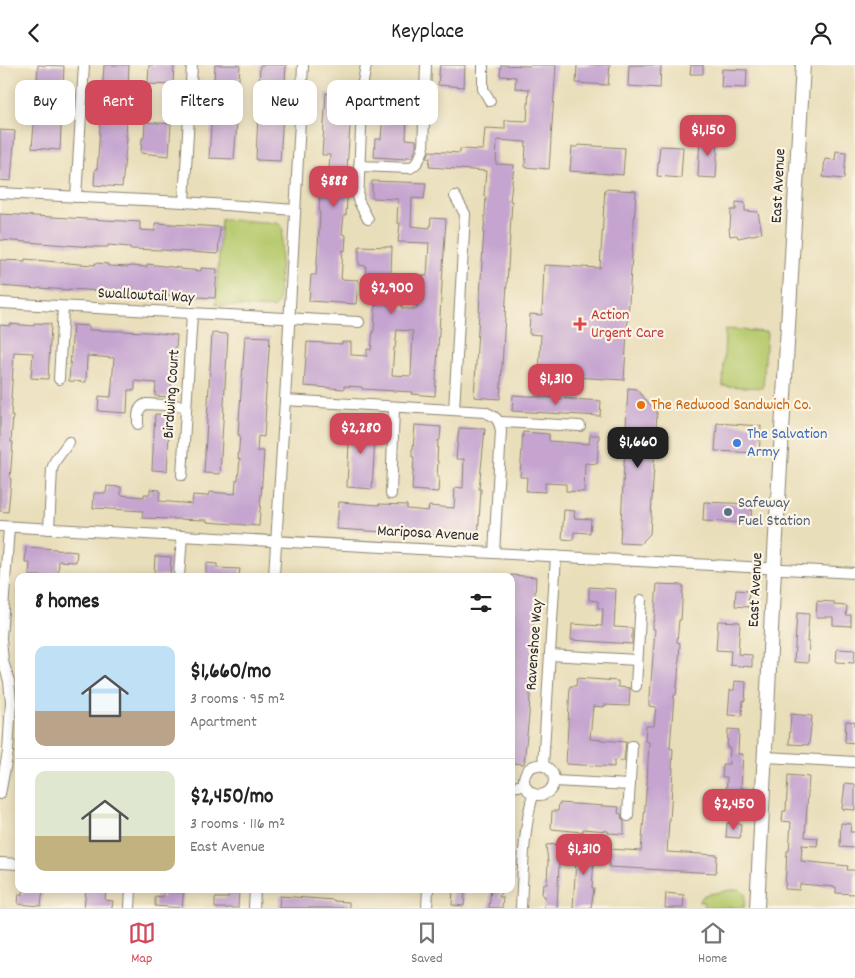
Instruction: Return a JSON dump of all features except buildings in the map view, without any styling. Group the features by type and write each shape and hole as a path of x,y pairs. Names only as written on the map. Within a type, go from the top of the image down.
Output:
{"main road":[{"name":"East Avenue","path":"757,908 803,65"}],"street":[{"path":"76,197 84,65"},
{"path":"184,202 192,65"},
{"path":"274,573 304,65"},
{"path":"366,65 363,83 358,200 368,219"},
{"path":"359,165 410,168 419,161 423,150 426,65"},
{"path":"483,65 483,89 490,101"},
{"path":"0,193 184,202 295,210"},
{"path":"454,410 465,213 455,196"},
{"name":"Swallowtail Way","path":"0,303 359,322"},
{"path":"59,379 63,307"},
{"name":"Birdwing Court","path":"182,475 192,314"},
{"path":"285,400 485,412 493,415 500,422 501,431 494,553"},
{"path":"138,424 140,408 146,403 186,405"},
{"path":"391,494 394,407"},
{"path":"500,422 580,426"},
{"path":"49,529 52,469 55,461 69,442"},
{"path":"0,794 8,752 5,730 11,701 9,681 3,661 1,638 6,561 5,526"},
{"name":"Mariposa Avenue","path":"5,526 855,573"},
{"path":"180,573 182,535"},
{"name":"Ravenshoe Way","path":"543,765 556,557"},
{"path":"636,686 640,599"},
{"path":"550,655 637,660"},
{"path":"628,816 632,746"},
{"path":"766,757 855,762"},
{"path":"535,765 543,765 551,771 554,781 550,791 546,794 533,795 525,785 524,776 529,768 535,765"},
{"path":"554,781 630,785"},
{"path":"515,786 525,785"},
{"path":"521,908 524,845 533,795"},
{"path":"0,863 15,864"},
{"path":"130,908 131,893"},
{"path":"254,908 255,893"},
{"path":"427,908 428,893"}],"green space":[{"path":"221,219 278,223 283,228 278,302 274,308 216,305"},
{"path":"725,329 767,332 763,388 723,386"},
{"path":"739,889 745,894 744,908 704,908 704,902 699,902 704,895"}],"place":[{"name":"Action Urgent Care","path":"580,324"},
{"name":"The Redwood Sandwich Co.","path":"641,405"},
{"name":"The Salvation Army","path":"737,443"},
{"name":"Safeway Fuel Station","path":"728,512"}]}
